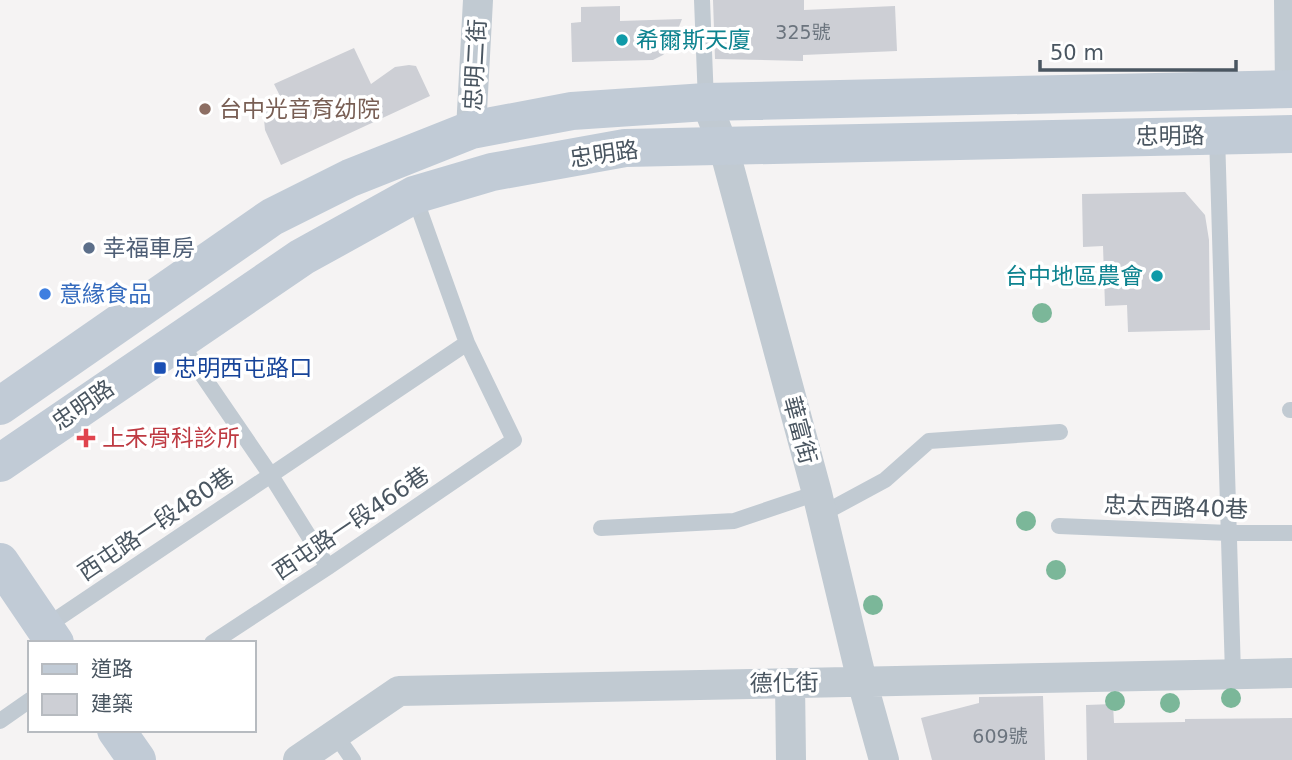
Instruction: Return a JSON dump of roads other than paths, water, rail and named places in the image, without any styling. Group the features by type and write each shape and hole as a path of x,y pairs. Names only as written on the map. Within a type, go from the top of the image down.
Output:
{"main road":[{"name":"忠明路","path":"0,406 272,217 350,178 471,130 572,111 706,102 1291,89"},
{"name":"忠明路","path":"0,463 178,339 302,257 414,195 492,172 625,148 1292,134"},
{"path":"0,562 50,635"},
{"path":"117,732 137,760"}],"street":[{"name":"忠明二街","path":"471,130 478,0"},
{"path":"1289,0 1291,89"},
{"name":"華富街","path":"706,102 723,145 819,503 884,760"},
{"name":"德化街","path":"298,760 399,691 1292,673"},
{"path":"790,683 791,760"}],"lane":[{"path":"702,0 706,102"},
{"path":"1217,135 1233,674"},
{"path":"414,195 467,343"},
{"path":"178,339 270,474 328,568"},
{"name":"西屯路一段466巷","path":"215,641 328,568 514,440 467,343"},
{"name":"西屯路一段480巷","path":"50,635 270,474 467,343"},
{"path":"601,528 734,522 819,503 885,480 929,441 1060,432"},
{"name":"忠太西路40巷","path":"1059,526 1292,533"},
{"path":"0,721 28,701"},
{"path":"335,734 353,760"}],"place":[{"name":"希爾斯天廈","path":"622,40"},
{"name":"台中光音育幼院","path":"205,109"},
{"name":"幸福車房","path":"89,248"},
{"name":"台中地區農會","path":"1157,276"},
{"name":"意緣食品","path":"45,294"},
{"name":"忠明西屯路口","path":"160,368"},
{"name":"上禾骨科診所","path":"86,438"}]}
